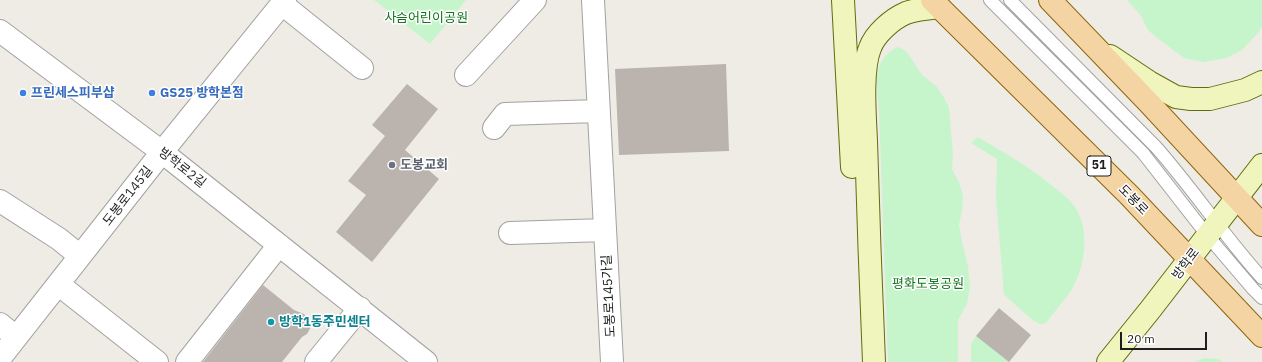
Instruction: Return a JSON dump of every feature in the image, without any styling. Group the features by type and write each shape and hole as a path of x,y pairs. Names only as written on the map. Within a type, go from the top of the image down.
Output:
{"main road":[{"path":"843,0 860,362"},
{"path":"1050,0 1149,103 1262,225"},
{"path":"874,362 865,114 865,73 869,48 875,39 891,22 905,13 935,4"},
{"name":"도봉로","path":"935,4 1129,196 1262,336"},
{"path":"1096,48 1149,82 1176,97 1210,99 1244,90 1262,82"},
{"name":"방학로","path":"1108,362 1262,165"}],"street":[{"path":"466,75 535,0"},
{"name":"도봉로145가길","path":"593,0 612,362"},
{"name":"도봉로145길","path":"0,358 8,330 58,284 283,2 362,68"},
{"name":"방학로2길","path":"0,31 162,152 426,362"},
{"path":"494,128 505,114 598,111"},
{"path":"0,201 59,239 80,256"},
{"path":"510,233 605,230"},
{"path":"187,362 279,245"},
{"path":"58,284 157,362"},
{"path":"316,362 360,308"}],"lane":[{"path":"990,0 1143,153 1212,229 1262,278"},
{"path":"1010,0 1156,146 1253,289 1262,298"}],"green space":[{"name":"사슴어린이공원","path":"374,0 466,0 430,44"},
{"path":"1127,0 1262,0 1262,26 1258,33 1242,50 1227,58 1204,62 1184,58 1156,37 1148,30 1141,16"},
{"name":"평화도봉공원","path":"897,47 903,49 909,55 922,75 936,86 949,107 953,154 952,169 959,182 963,196 959,225 968,266 970,288 967,304 958,320 958,362 888,362 877,83 879,66 883,59"},
{"name":"평화도봉공원","path":"978,137 1047,181 1072,203 1078,212 1084,234 1081,269 1072,289 1046,323 1040,324 1034,321 1004,295 996,198 997,159 971,143"},
{"path":"976,336 1009,362 971,362 971,344"},
{"path":"1205,358 1218,359 1223,362 1194,362"}],"building":[{"path":"726,64 729,151 619,155 615,69"},
{"name":"도봉교회","path":"407,84 438,109 405,150 439,179 372,262 336,232 366,195 348,181 385,136 372,125"},
{"name":"방학1동주민센터","path":"263,285 294,310 304,314 308,318 312,325 307,334 302,337 282,362 203,362"},
{"path":"999,308 1031,335 1009,362 976,336"}],"place":[{"name":"프린세스피부샵","path":"23,93"},
{"name":"GS25 방학본점","path":"152,93"},
{"name":"도봉교회","path":"392,165"},
{"name":"방학1동주민센터","path":"271,322"}]}
